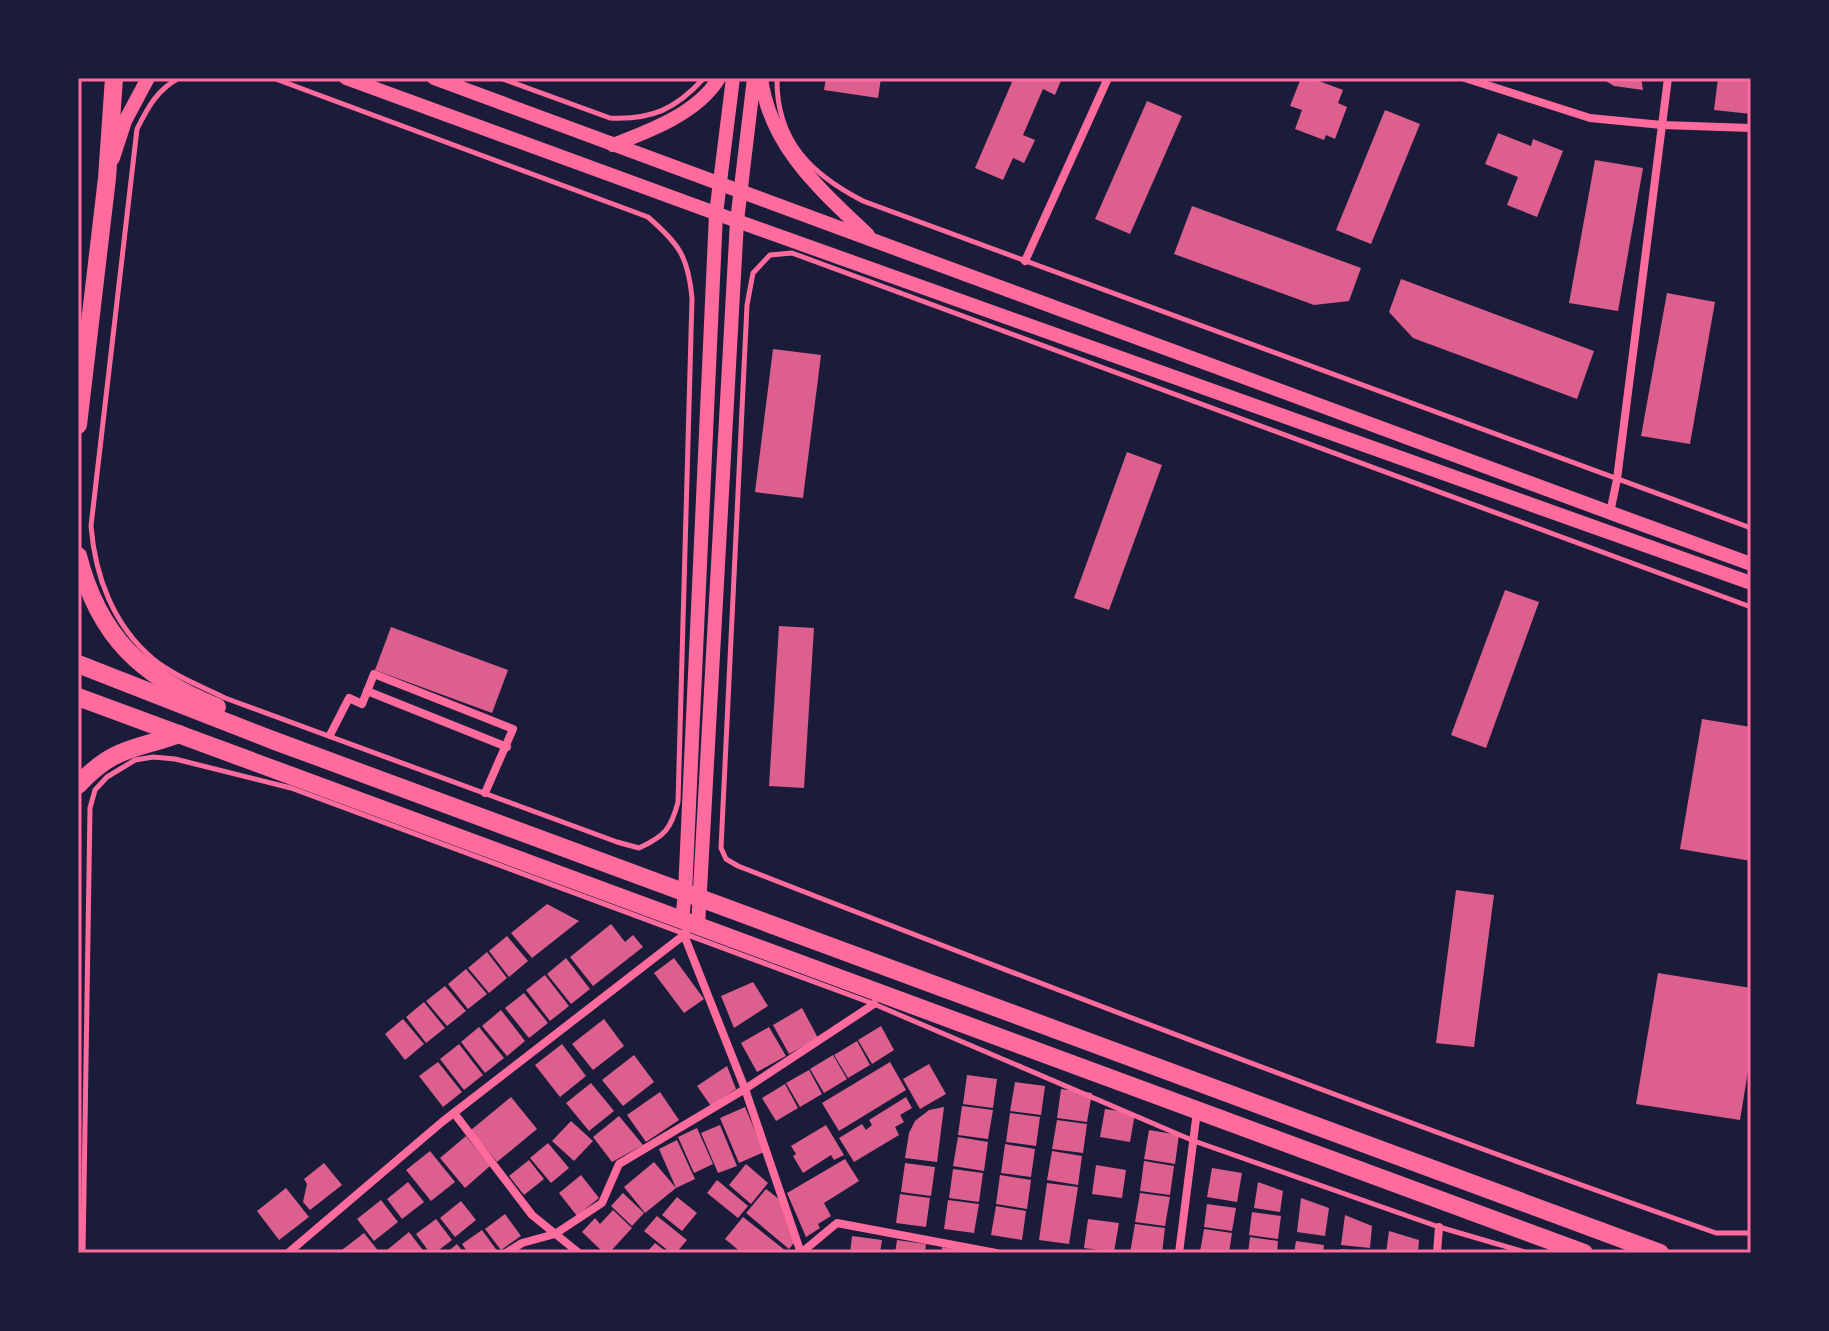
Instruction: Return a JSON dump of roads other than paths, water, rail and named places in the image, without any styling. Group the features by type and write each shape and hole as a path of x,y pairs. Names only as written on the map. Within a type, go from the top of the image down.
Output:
{"main road":[{"path":"78,425 107,178 114,78"},
{"path":"78,556 83,578 97,606 118,643 132,658 161,680 237,715 275,741"},
{"path":"78,664 275,741 1660,1253"},
{"path":"78,697 688,926 1584,1253"},
{"path":"78,785 96,766 121,751 179,734"}],"street":[{"path":"107,178 125,121 148,78"},
{"path":"346,78 716,214 1748,583"},
{"path":"434,78 1751,564"},
{"path":"613,145 674,117 710,93 719,78"},
{"path":"693,896 716,214 733,78"},
{"path":"754,78 739,192 693,896 688,926 801,1253 837,1223 996,1253"},
{"path":"761,78 768,114 800,167 871,238"},
{"path":"1025,261 1108,78"},
{"path":"1465,78 1590,118 1662,125 1751,128"},
{"path":"1610,513 1617,479 1668,78"},
{"path":"330,735 349,698 362,704 374,674 513,729 485,793"},
{"path":"367,691 507,747"},
{"path":"288,1253 454,1113 688,926"},
{"path":"506,1253 522,1243 555,1234 602,1203 619,1164 745,1089 874,1004"},
{"path":"1179,1253 1197,1110"},
{"path":"454,1113 532,1215 579,1253"},
{"path":"1437,1253 1439,1227"}],"lane":[{"path":"179,78 164,86 137,129 91,526 94,560 105,594 127,630 153,659 183,678 225,698 639,848 658,840 672,825 678,802 692,298 689,270 674,240 648,217 273,78"},
{"path":"500,78 610,118 626,119 643,116 684,100 704,78"},
{"path":"777,78 782,120 809,166 833,185 863,201 1751,528"},
{"path":"1751,607 792,253 770,255 753,273 747,305 723,800 721,848 726,859 1151,1027 1626,1201 1716,1233 1751,1233"},
{"path":"83,1253 90,808 95,790 107,777 135,760 153,757 175,759 291,788 688,926 1194,1141 1439,1227 1528,1253"}]}
